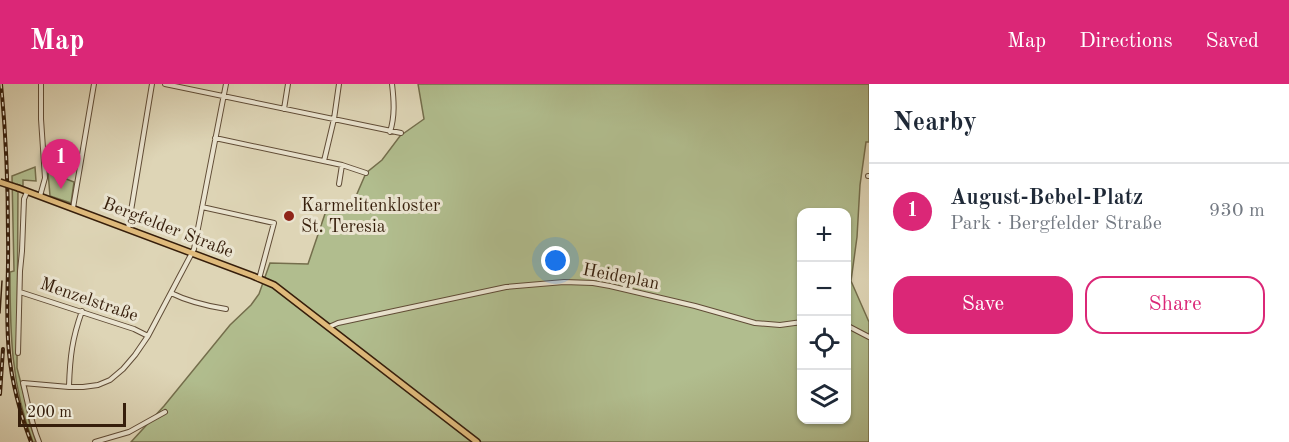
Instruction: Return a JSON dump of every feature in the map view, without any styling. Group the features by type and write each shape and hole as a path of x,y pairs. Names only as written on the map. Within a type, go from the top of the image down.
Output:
{"main road":[{"name":"Bergfelder Straße","path":"0,182 274,285 477,442"}],"street":[{"path":"40,196 45,178 41,84"},
{"path":"73,208 94,84"},
{"path":"128,229 152,84"},
{"path":"165,84 401,133"},
{"path":"39,442 23,383 83,387 98,385 110,380 129,362 148,336 192,253 226,84"},
{"path":"284,109 288,84"},
{"path":"324,161 339,84"},
{"path":"390,132 394,102 392,84"},
{"path":"215,138 366,172"},
{"path":"339,184 342,165"},
{"path":"18,353 22,224 24,199 27,192"},
{"path":"202,207 274,223 259,279"},
{"name":"Heideplan","path":"329,327 338,323 506,287 564,282 610,286 762,324 780,326 797,323"},
{"name":"Menzelstraße","path":"20,291 134,329 148,336"},
{"path":"171,293 198,304 226,309"},
{"path":"69,387 70,357 74,334 82,311"},
{"path":"851,328 869,337"},
{"path":"95,442 129,432 165,412"}],"green space":[{"path":"418,84 869,84 869,142 866,142 860,185 857,237 851,281 869,322 869,442 131,442 164,406 230,325 251,305 259,294 270,263 308,264 329,202 353,203 366,173 382,160 400,136 424,119"},
{"path":"35,167 36,181 23,180 23,186 18,185 17,368 36,442 33,442 20,400 13,358 10,272 14,271 12,176"},
{"path":"48,172 74,182 71,203 50,196"}],"tram line":[{"path":"0,313 2,281"}],"railway":[{"path":"1,84 7,178 9,353 17,398 31,442"},
{"path":"0,394 3,349"}],"place":[{"name":"August-Bebel-Platz","path":"61,189"},
{"name":"Karmelitenkloster St. Teresia","path":"289,216"}]}
